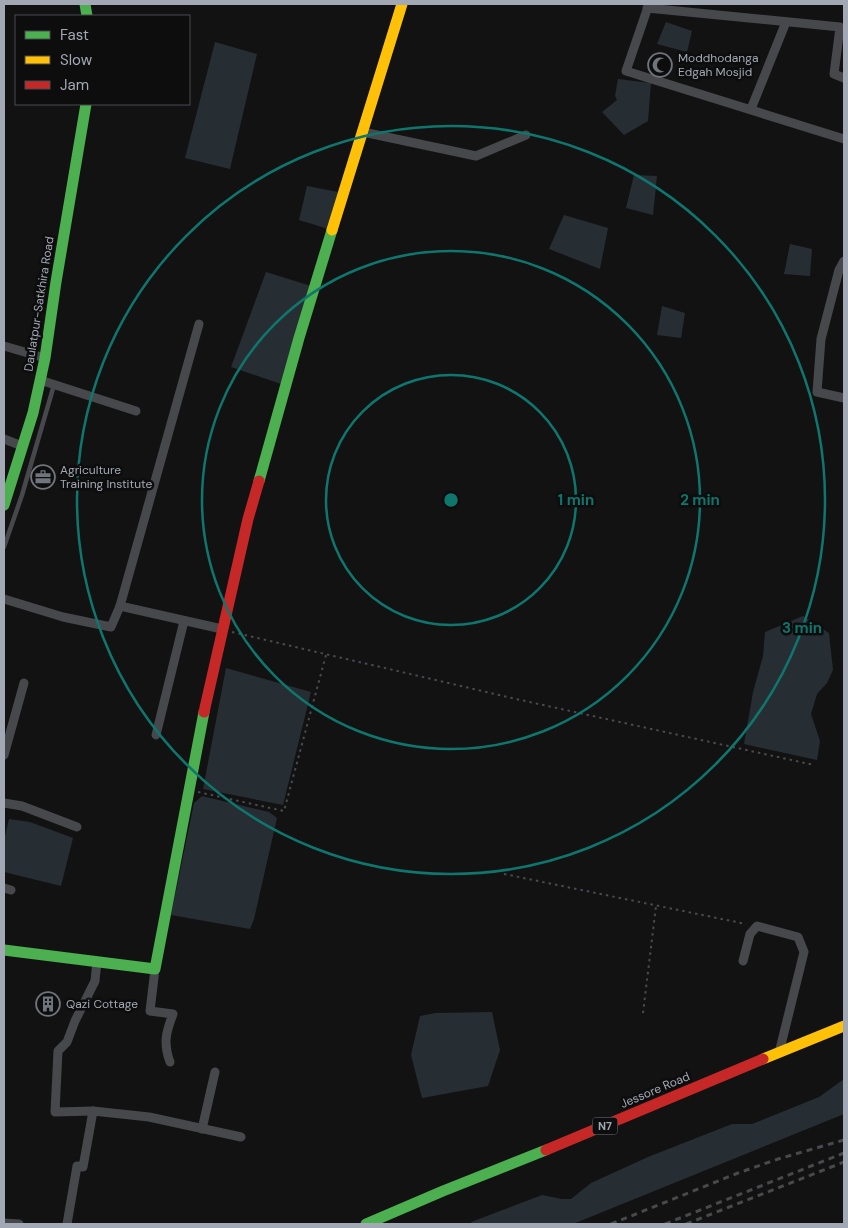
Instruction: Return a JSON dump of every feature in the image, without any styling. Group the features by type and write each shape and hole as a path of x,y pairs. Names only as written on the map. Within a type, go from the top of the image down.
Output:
{"main road":[{"path":"4,950 155,969 206,699 248,519 299,338 402,4"},
{"name":"Daulatpur-Satkhira Road","path":"4,505 6,493 33,413 45,358 86,105"},
{"name":"Jessore Road","path":"366,1224 580,1137 844,1026"},
{"name":"Jessore Road","path":"391,1224 446,1198 595,1141 844,1036"}],"street":[{"path":"844,78 834,74 840,27 648,6 626,71 844,139"},
{"path":"751,109 786,22"},
{"path":"363,132 476,156 526,135"},
{"path":"844,261 839,270 821,339 817,392 844,398"},
{"path":"4,599 63,617 111,627 120,606 199,324"},
{"path":"4,346 45,358"},
{"path":"40,380 136,411"},
{"path":"4,440 22,446"},
{"path":"120,606 222,629"},
{"path":"156,736 184,620"},
{"path":"4,755 24,683"},
{"path":"4,802 22,806 77,827"},
{"path":"743,961 750,934 757,926 798,937 804,952 779,1053"},
{"path":"97,961 95,981 66,1042 58,1051 55,1112 93,1111 149,1118 241,1137"},
{"path":"155,969 150,1011 173,1014 166,1033 166,1051 170,1062"},
{"path":"202,1129 215,1072"},
{"path":"66,1224 78,1166 83,1166 93,1111"},
{"path":"4,1223 20,1224"}],"lane":[{"path":"4,547 22,495 54,385"}],"path":[{"path":"222,629 516,699 814,765"},
{"path":"189,790 284,812 326,654"},
{"path":"504,874 757,926"},
{"path":"642,1013 656,906"}],"shaded area":[{"path":"666,22 692,31 687,52 657,44"},
{"path":"215,42 257,54 230,169 185,158"},
{"path":"618,79 651,83 648,121 624,135 602,112 617,100 615,96"},
{"path":"634,175 657,176 653,215 626,208"},
{"path":"307,186 338,192 328,229 299,220"},
{"path":"564,215 608,228 600,269 549,249"},
{"path":"790,244 812,249 810,276 784,274"},
{"path":"266,272 311,286 284,385 231,367"},
{"path":"662,306 685,313 681,338 657,335"},
{"path":"803,616 829,633 833,670 827,683 817,694 811,714 820,741 817,760 744,744 753,692 763,656 765,632"},
{"path":"226,668 311,692 283,805 203,789"},
{"path":"202,796 269,812 277,818 254,919 250,929 171,915 194,803"},
{"path":"9,819 30,822 73,838 61,886 4,872 4,840"},
{"path":"492,1012 500,1050 488,1086 422,1098 411,1055 420,1016 436,1013"},
{"path":"844,1079 844,1114 573,1224 472,1224 471,1222 542,1195 571,1199 591,1183 648,1157 732,1124 752,1124 819,1097"}],"railway":[{"path":"611,1224 738,1173 844,1140"},
{"path":"665,1224 844,1153"},
{"path":"686,1224 844,1162"}],"traffic: fast":[{"path":"85,4 87,15"},
{"path":"4,505 33,413 45,358 86,105"},
{"path":"259,481 299,338 332,230"},
{"path":"4,950 155,969 204,712"},
{"path":"366,1224 546,1150"}],"traffic: slow":[{"path":"332,230 402,4"},
{"path":"763,1059 844,1026"}],"traffic: jam":[{"path":"204,712 248,519 259,481"},
{"path":"546,1150 763,1059"}],"place":[{"name":"Moddhodanga Edgah Mosjid","path":"660,65"},
{"name":"Agriculture Training Institute","path":"43,477"},
{"name":"Qazi Cottage","path":"48,1004"}]}
